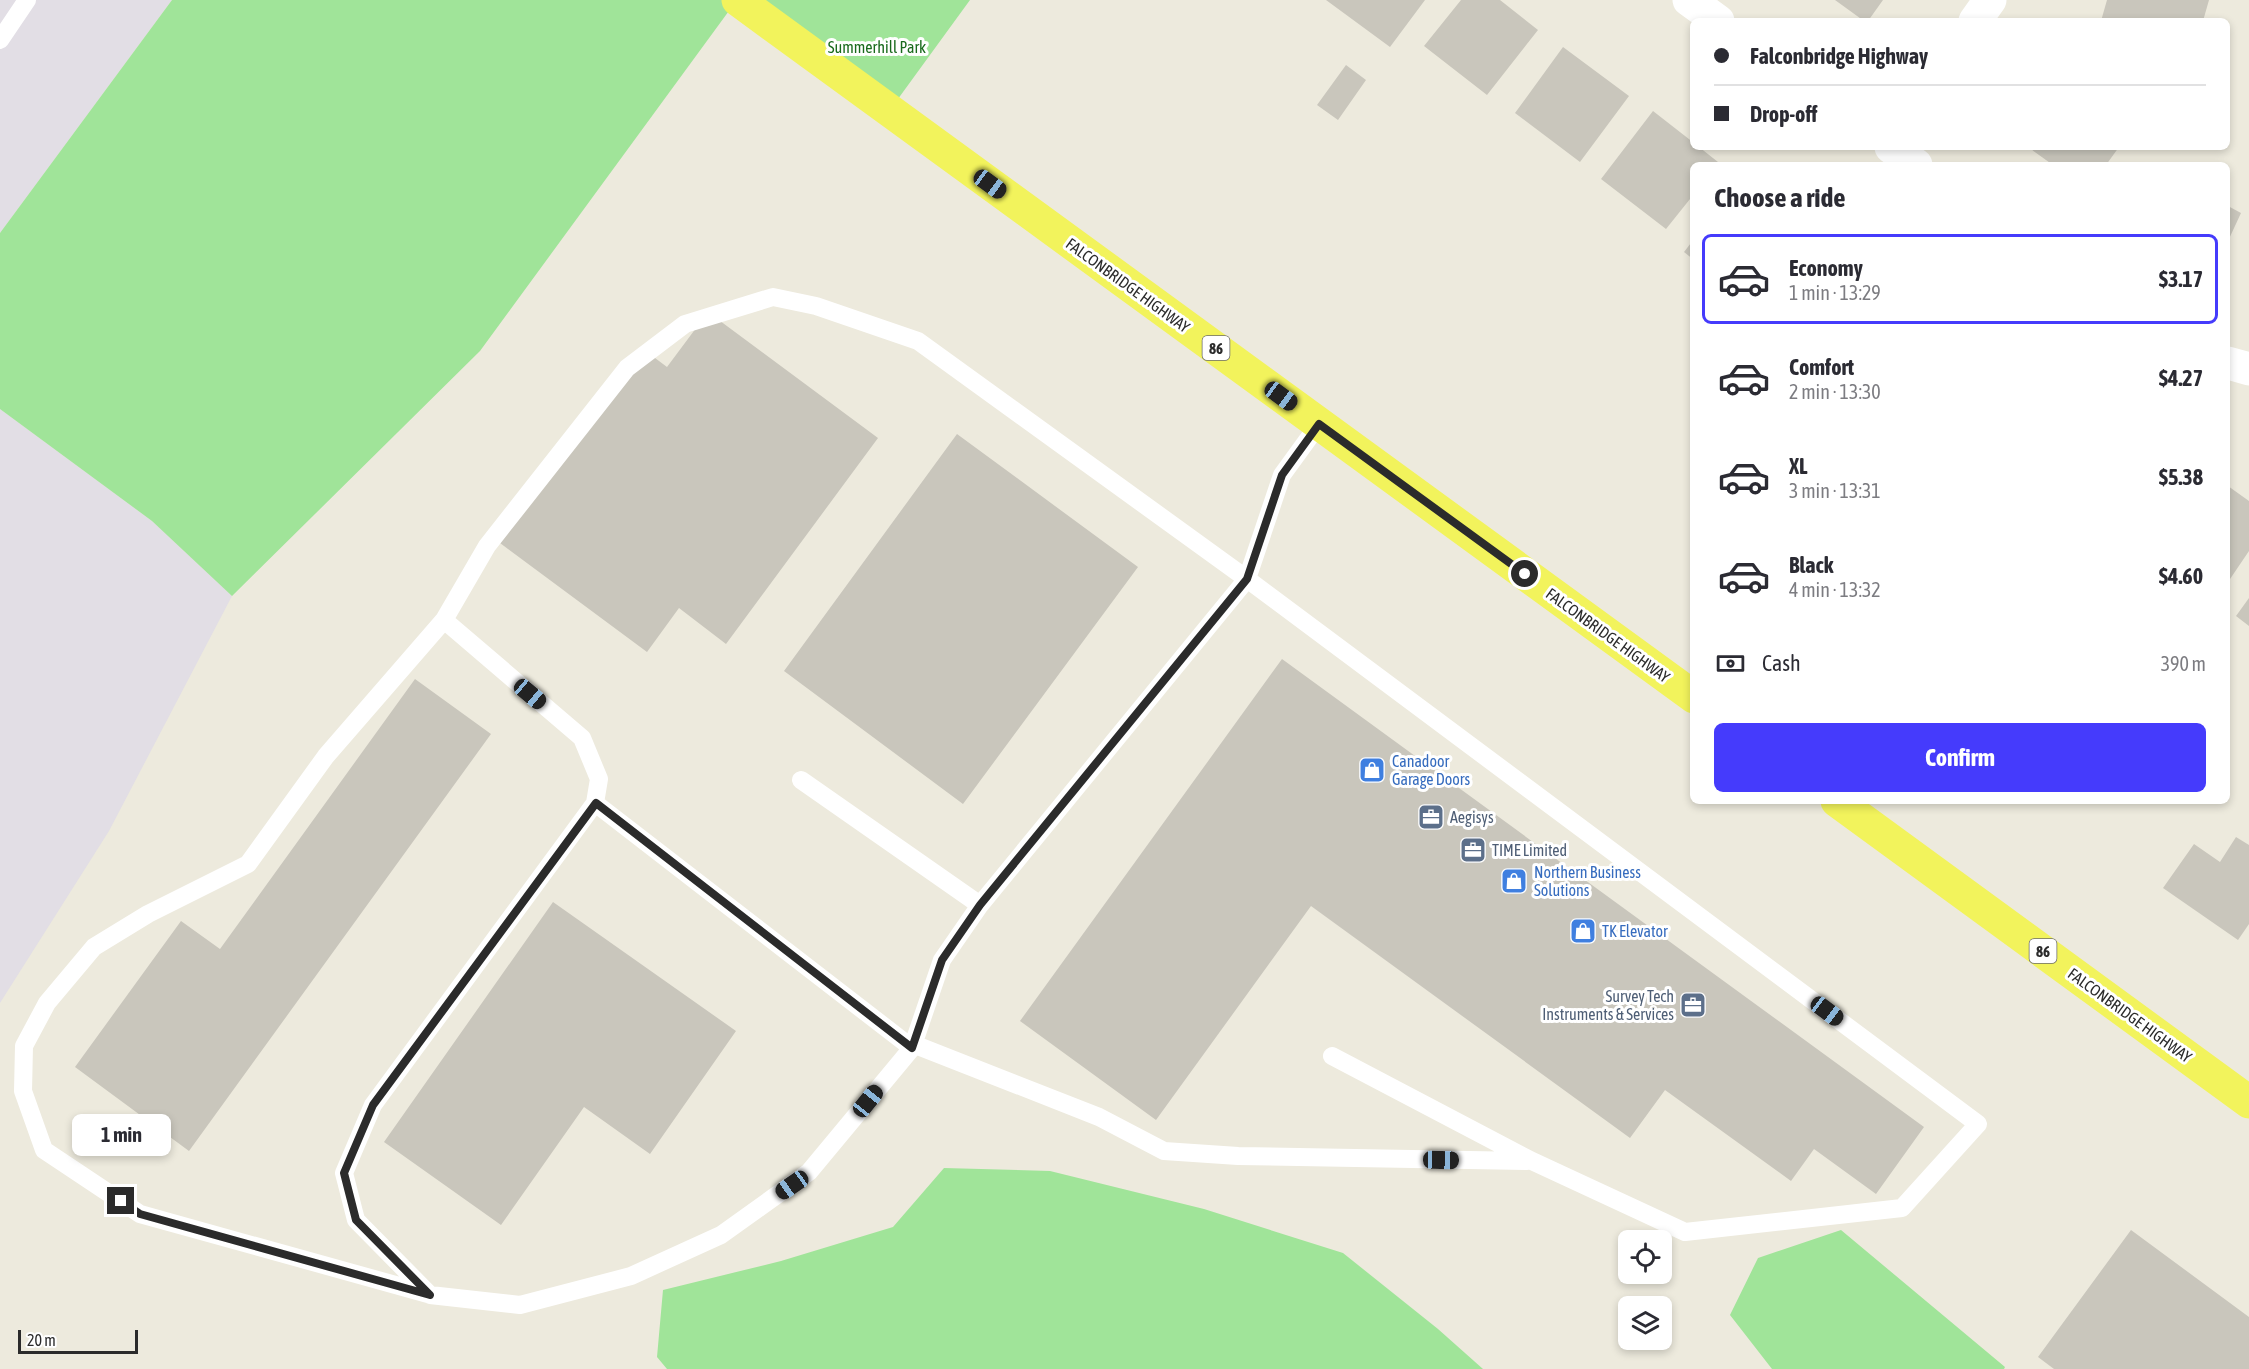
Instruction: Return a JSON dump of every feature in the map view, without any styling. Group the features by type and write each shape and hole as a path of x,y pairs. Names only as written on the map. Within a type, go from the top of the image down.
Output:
{"main road":[{"name":"FALCONBRIDGE HIGHWAY","path":"738,0 1690,694"},
{"name":"FALCONBRIDGE HIGHWAY","path":"1841,804 2249,1102"}],"street":[{"path":"1689,0 1714,18"},
{"path":"1977,18 1990,0"},
{"path":"1895,150 1912,162"},
{"path":"2230,364 2249,369"}],"lane":[{"path":"0,40 27,0"},
{"path":"1319,424 1282,475 1247,579 980,905 942,960 912,1046 809,1172 721,1235 631,1276 520,1305 430,1295 140,1214 44,1150 23,1091 24,1046 47,1003 93,947 148,914 248,864 326,756 444,620 487,546 627,368 685,324 773,297 816,306 918,341 1247,579 1978,1124 1902,1208 1685,1232 1532,1161 1332,1056"},
{"path":"430,1295 356,1220 344,1173 373,1105 596,803 599,779 582,738 444,620"},
{"path":"801,780 980,905"},
{"path":"596,803 912,1046 1099,1117 1164,1151 1238,1156 1532,1161"}],"shaded area":[{"path":"0,0 172,0 0,233"},
{"path":"0,409 152,521 232,596 109,831 0,1003"}],"green space":[{"name":"Summerhill Park","path":"172,0 970,0 887,114 734,4 480,351 232,596 152,521 0,409 0,233"},
{"path":"944,1168 1050,1171 1204,1209 1343,1253 1438,1329 1483,1369 667,1369 657,1357 663,1290 781,1261 893,1227"},
{"path":"1841,1230 2005,1367 2004,1369 1772,1369 1730,1315 1758,1258"}],"building":[{"path":"1326,0 1425,0 1390,47"},
{"path":"1461,0 1500,0 1538,30 1487,95 1424,46"},
{"path":"1835,0 1883,0 1870,18 1860,18"},
{"path":"2107,0 2209,0 2204,18 2102,18"},
{"path":"1563,47 1629,96 1580,162 1515,113"},
{"path":"1346,65 1366,80 1338,120 1317,105"},
{"path":"1653,111 1690,140 1690,150 1703,150 1718,162 1690,162 1690,199 1666,229 1601,179"},
{"path":"2032,150 2117,150 2108,162 2049,162"},
{"path":"2230,207 2241,213 2230,237"},
{"path":"1690,244 1690,257 1684,252"},
{"path":"708,312 878,438 726,644 679,608 647,652 500,543 643,349 667,367"},
{"path":"957,434 1138,567 963,804 784,671"},
{"path":"2230,487 2249,501 2249,551 2230,579"},
{"path":"2249,598 2249,626 2236,616"},
{"path":"1282,659 1924,1127 1876,1194 1814,1149 1791,1181 1665,1090 1630,1138 1311,906 1156,1120 1020,1021"},
{"path":"415,679 491,734 189,1151 75,1067 181,921 220,949"},
{"path":"2236,837 2249,845 2249,924 2238,940 2163,888 2194,844 2220,862"},
{"path":"553,902 736,1031 650,1154 584,1107 501,1225 384,1142"},
{"path":"2131,1230 2249,1317 2249,1369 2054,1369 2038,1357"}],"place":[{"name":"Canadoor Garage Doors","path":"1372,770"},
{"name":"Aegisys","path":"1431,817"},
{"name":"TIME Limited","path":"1473,850"},
{"name":"Northern Business Solutions","path":"1514,881"},
{"name":"TK Elevator","path":"1583,931"},
{"name":"Survey Tech Instruments & Services","path":"1693,1005"}],"route":[{"path":"121,1201 140,1214 430,1295 356,1220 344,1173 373,1105 596,803 912,1048 942,960 980,905 1247,579 1282,475 1319,424 1525,574"}]}
